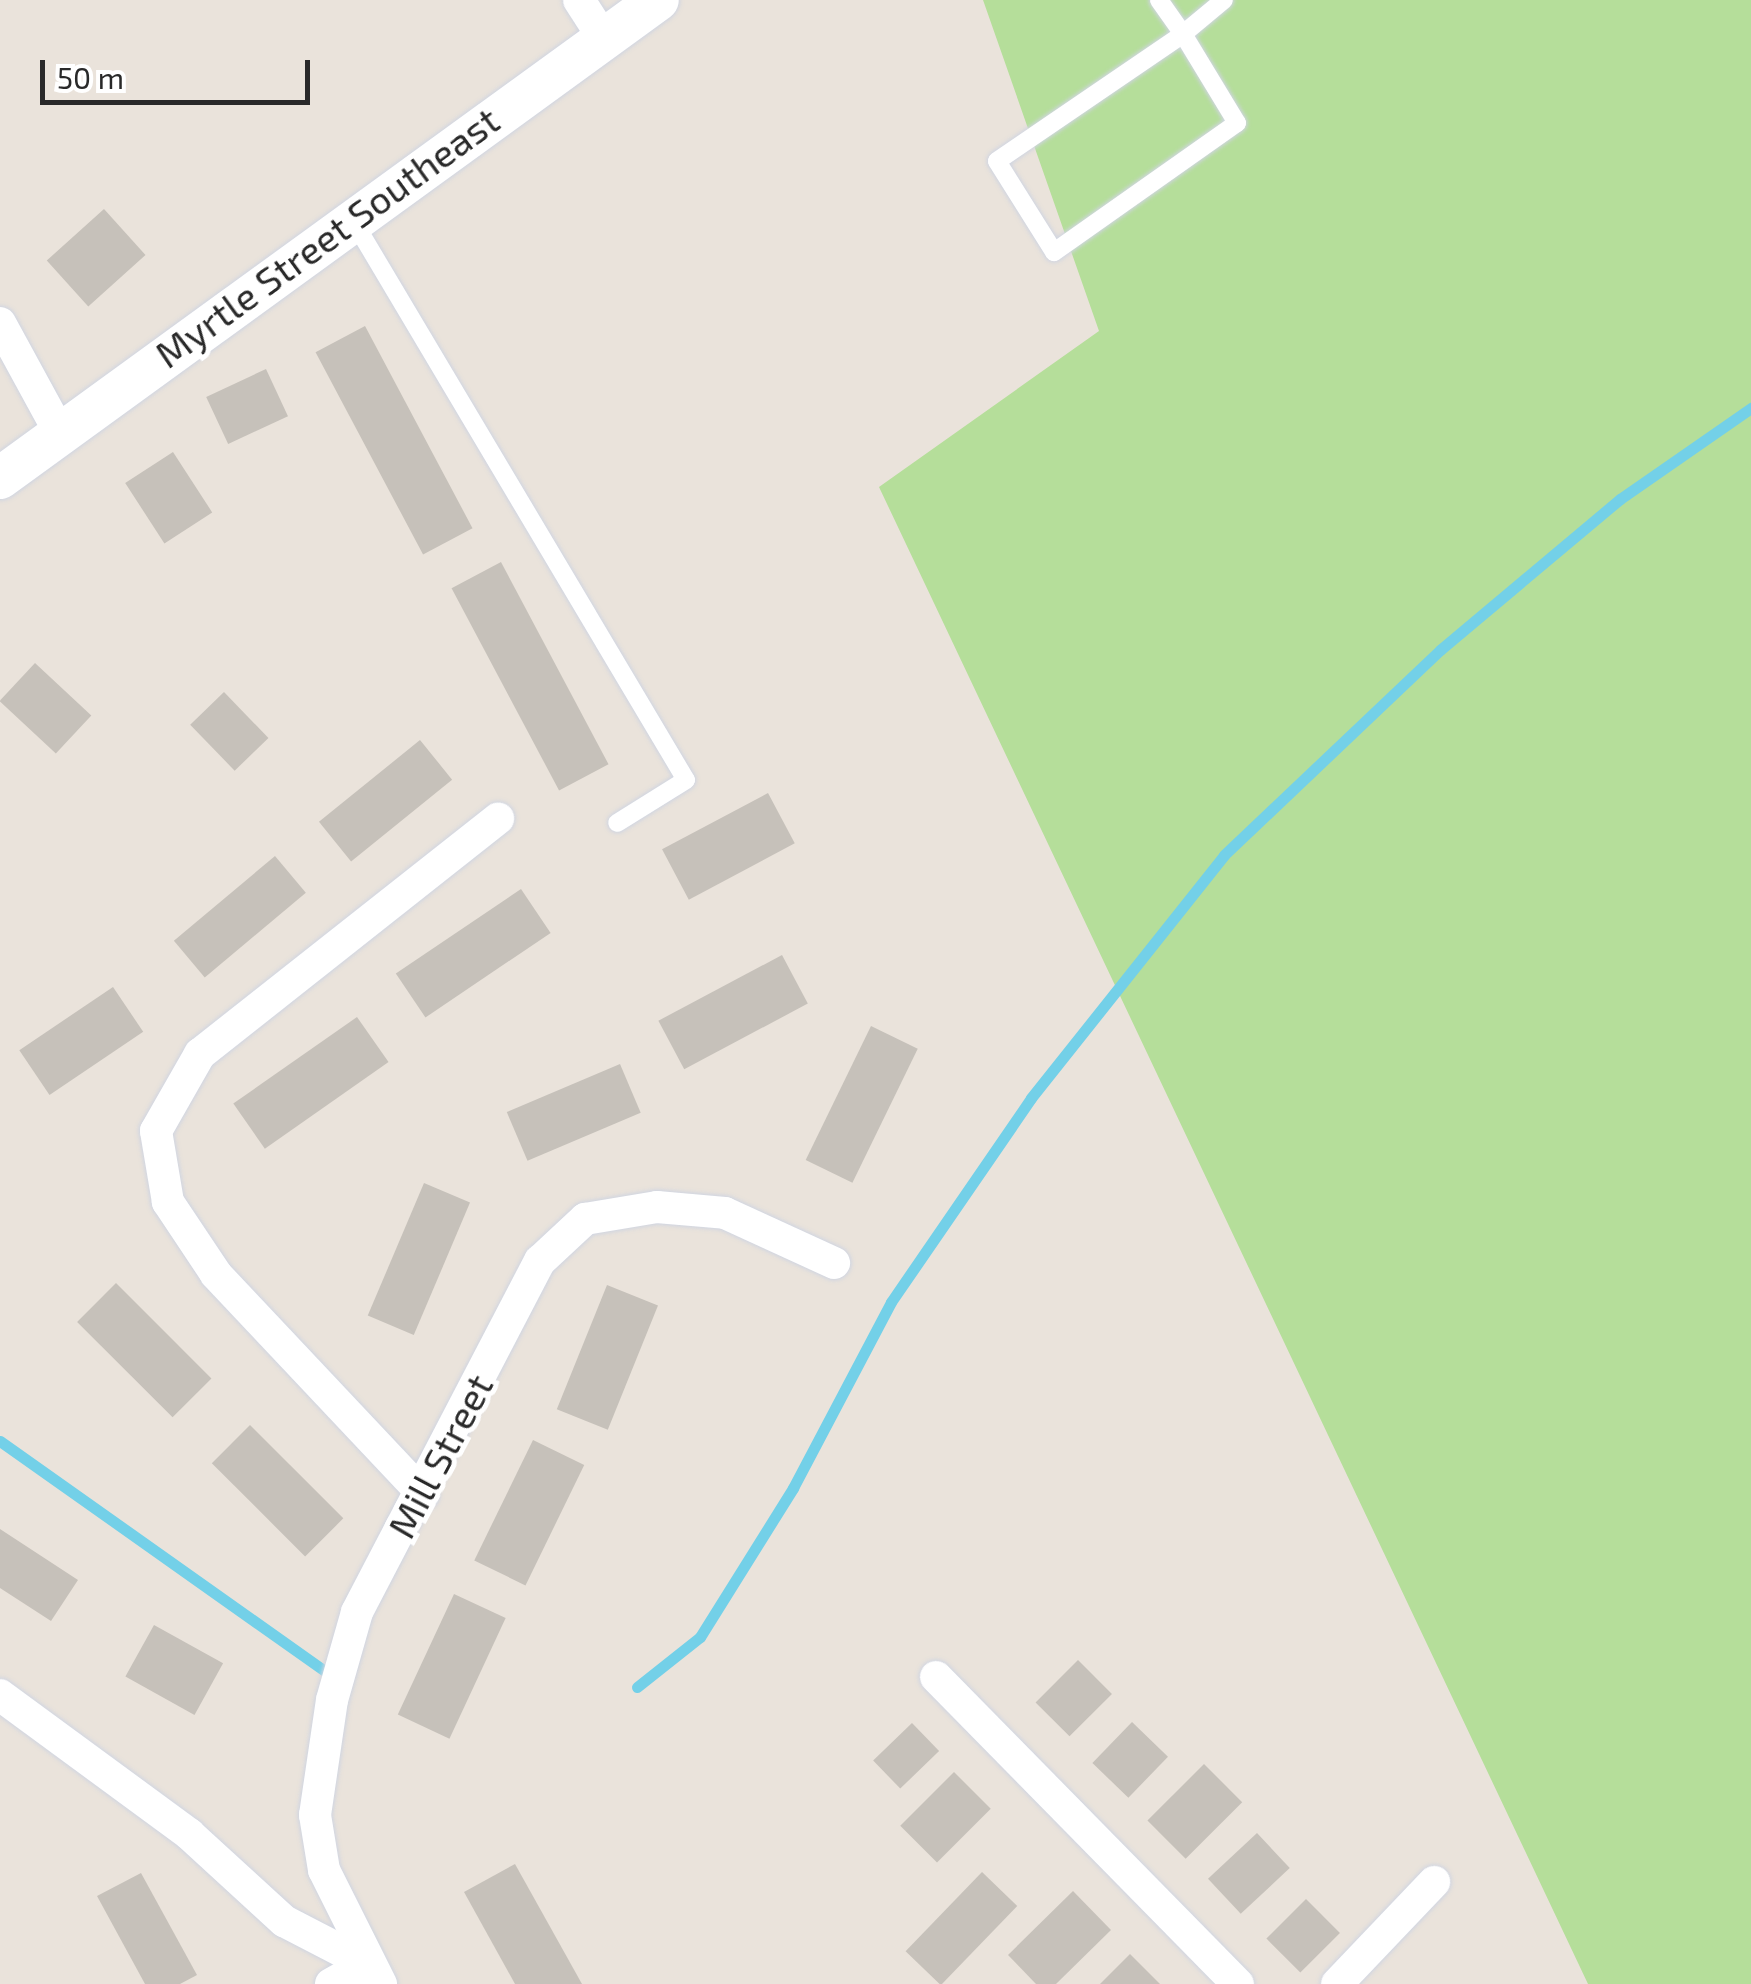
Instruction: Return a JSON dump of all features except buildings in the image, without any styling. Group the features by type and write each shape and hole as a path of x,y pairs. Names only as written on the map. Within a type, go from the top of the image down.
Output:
{"street":[{"path":"579,0 604,38"},
{"name":"Myrtle Street Southeast","path":"0,478 351,217 658,0"},
{"path":"0,323 60,431"},
{"path":"423,1494 216,1274 168,1202 156,1131 200,1054 498,818"},
{"name":"Mill Street","path":"374,1974 324,1870 315,1815 357,1612 423,1494 540,1261 585,1219 657,1207 725,1213 834,1263"},
{"path":"936,1677 1238,1984"},
{"path":"0,1695 189,1834 284,1921 374,1974"},
{"path":"1338,1984 1434,1882"},
{"path":"331,1984 374,1974"}],"lane":[{"path":"1159,0 1183,34 1237,123 1054,252 997,161 1183,34 1224,0"},
{"path":"351,217 686,780 617,823"}],"green space":[{"path":"983,0 1751,0 1751,1984 1588,1984 879,487 1099,331"}],"waterway":[{"path":"637,1687 700,1637 793,1488 891,1302 1031,1098 1224,855 1440,650 1620,499 1751,408"},
{"path":"0,1441 329,1674"}]}
